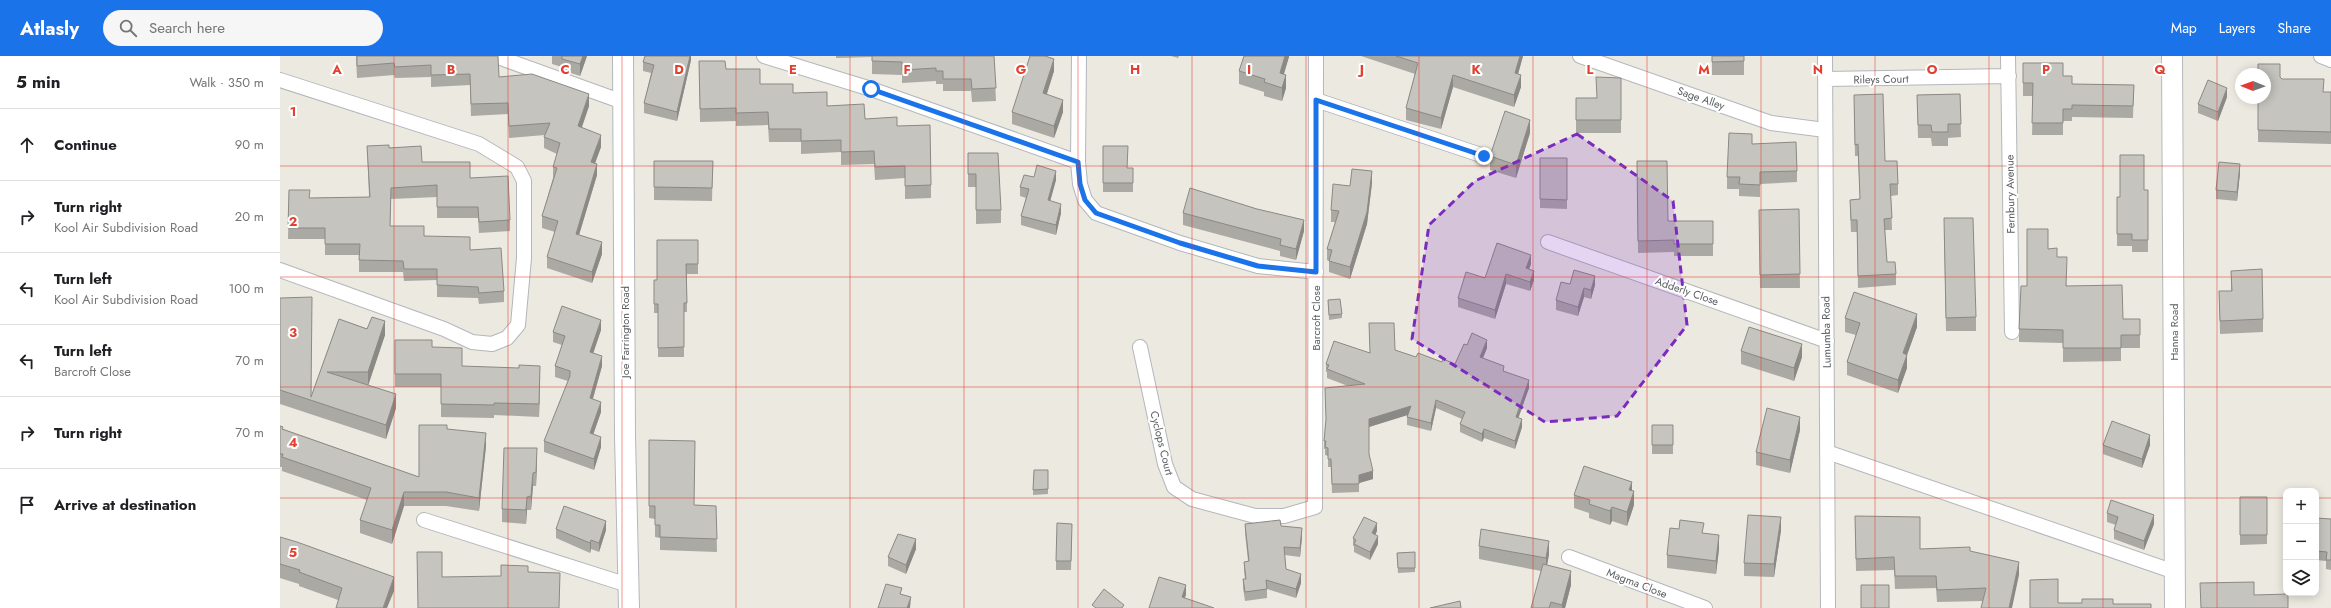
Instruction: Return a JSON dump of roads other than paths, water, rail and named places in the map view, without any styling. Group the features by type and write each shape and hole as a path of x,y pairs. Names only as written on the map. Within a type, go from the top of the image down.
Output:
{"main road":[{"name":"Joe Farrington Road","path":"623,56 629,608"},
{"name":"Hanna Road","path":"2172,56 2176,608"}],"street":[{"path":"495,56 623,102"},
{"path":"764,56 871,89 1078,162"},
{"path":"1079,56 1078,162 1080,184 1085,200 1096,213 1180,243 1258,266 1316,272"},
{"name":"Barcroft Close","path":"1315,508 1316,56"},
{"name":"Sage Alley","path":"1580,56 1771,123 1825,130"},
{"name":"Lumumba Road","path":"1825,56 1828,608"},
{"name":"Fernbury Avenue","path":"2008,56 2012,332"},
{"path":"2321,56 2331,60"},
{"name":"Rileys Court","path":"1825,79 2009,76"},
{"path":"280,80 479,144 517,166 524,181 524,258 518,325 507,338 492,344 472,342 444,330 280,270"},
{"path":"1316,100 1484,156"},
{"name":"Adderly Close","path":"1548,242 1827,342"},
{"name":"Cyclops Court","path":"1140,347 1165,464 1174,487 1192,499 1255,516 1284,516 1315,508"},
{"path":"1827,452 2175,572"},
{"path":"424,520 628,585"},
{"name":"Magma Close","path":"1569,557 1705,608"}]}
